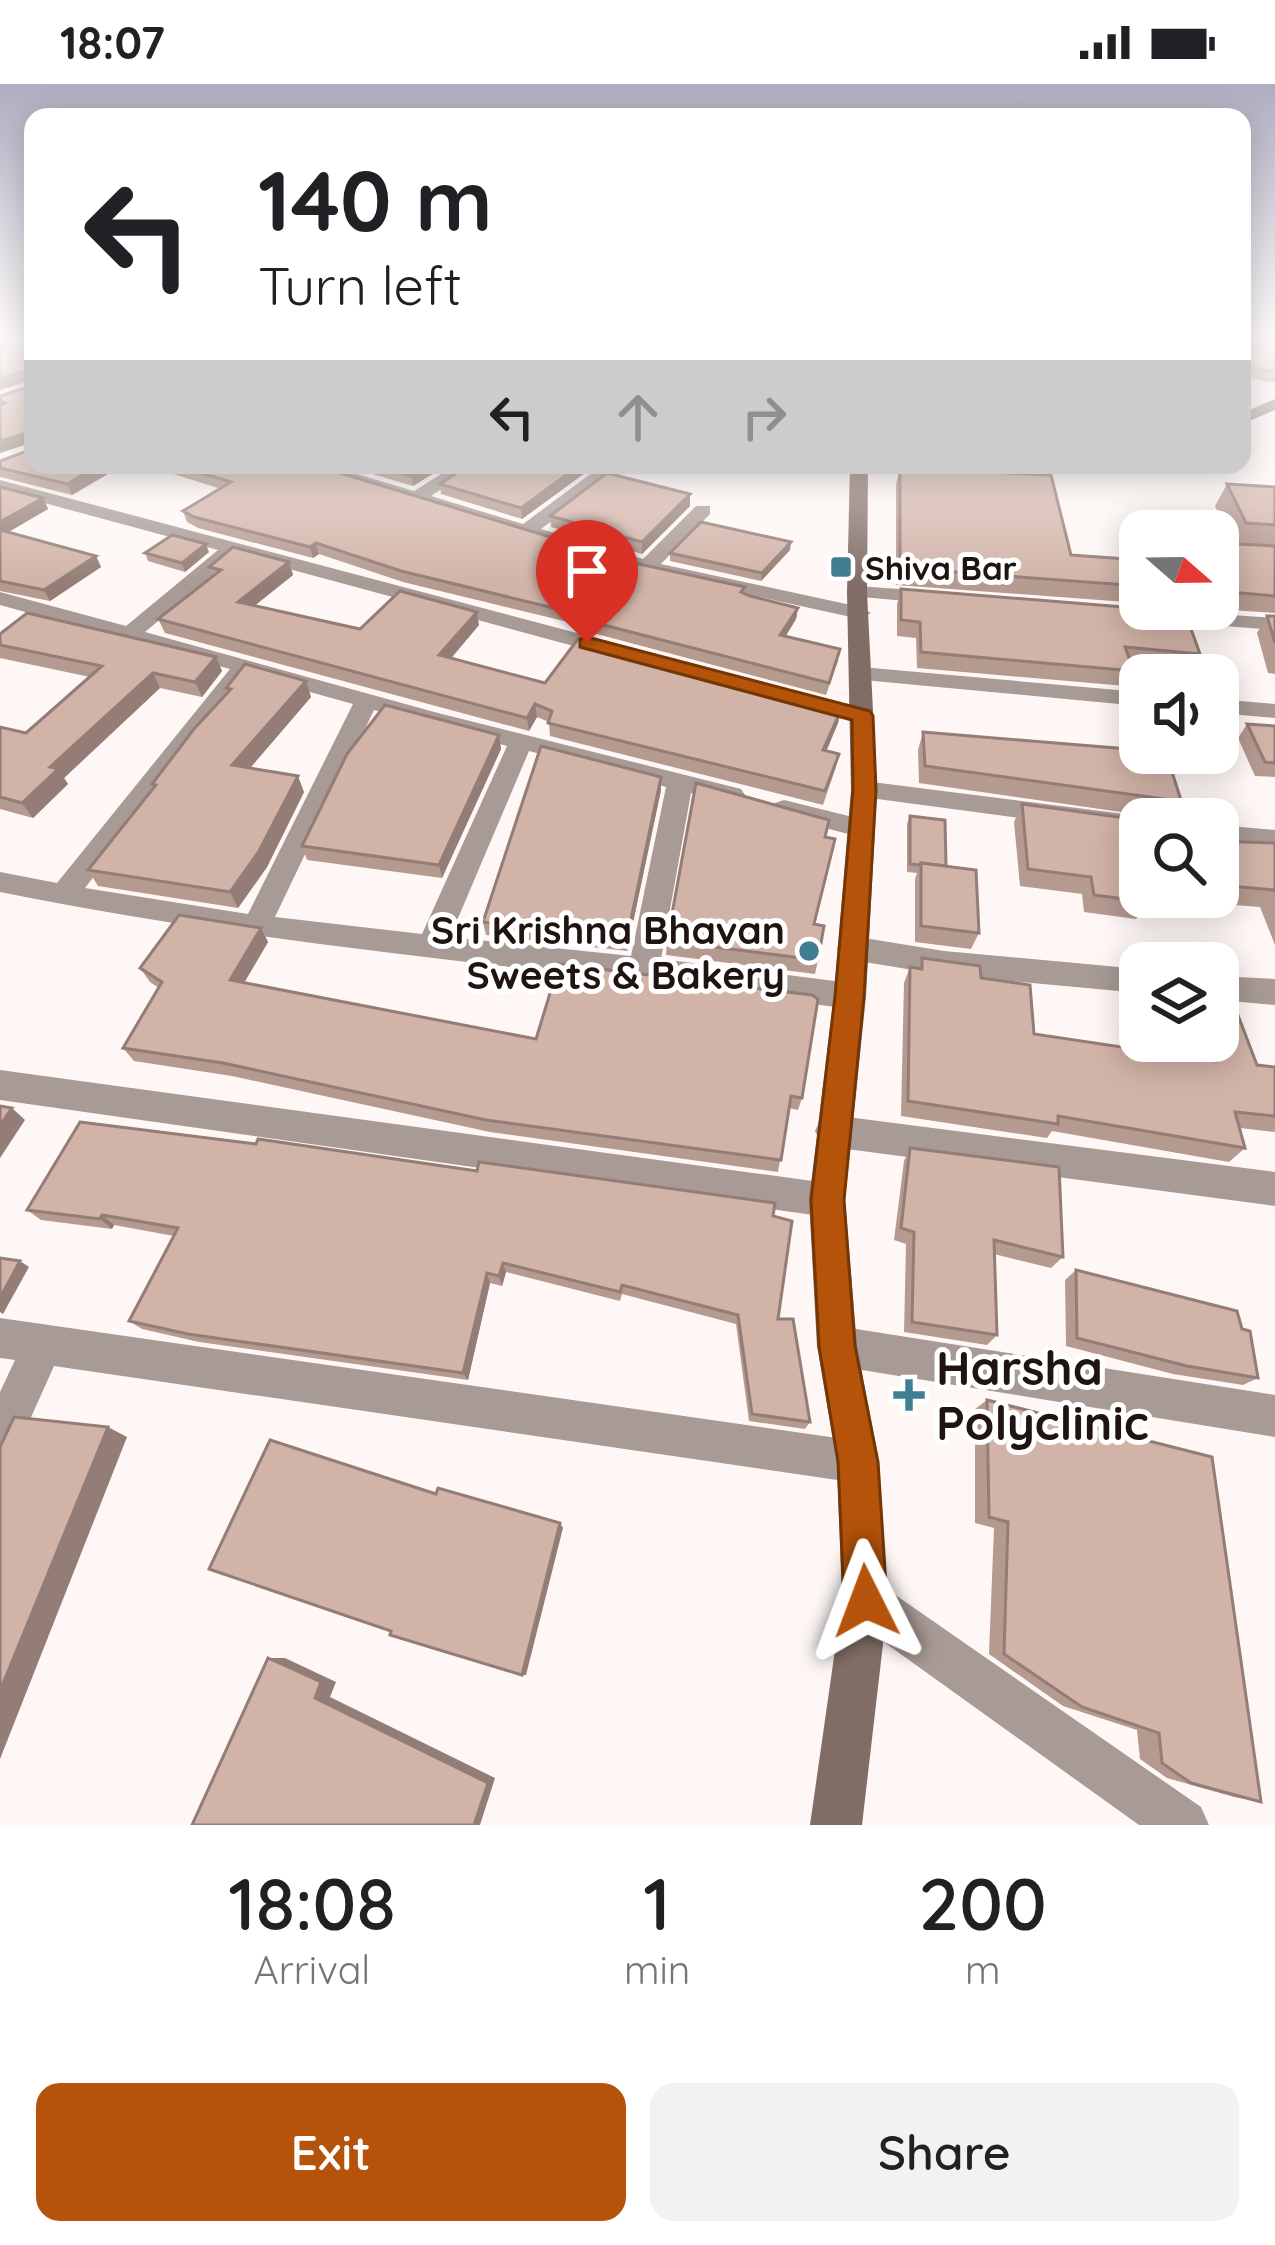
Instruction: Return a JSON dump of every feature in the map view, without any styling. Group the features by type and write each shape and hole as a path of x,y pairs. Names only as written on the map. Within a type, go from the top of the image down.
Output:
{"street":[{"path":"347,474 647,567 859,602 973,601"},
{"path":"418,496 453,474"},
{"path":"836,1825 866,1601 858,1462 837,1346 827,1200 850,996 864,790 853,714 861,674 859,474"},
{"path":"527,530 598,476"},
{"path":"0,485 647,659"},
{"path":"647,567 703,510"},
{"path":"132,632 235,546"},
{"path":"4,604 132,632 520,742 860,828"},
{"path":"1239,621 1275,624"},
{"path":"63,896 245,665"},
{"path":"861,674 1119,697"},
{"path":"257,924 368,698"},
{"path":"1239,708 1275,711"},
{"path":"431,947 520,742"},
{"path":"644,969 680,782"},
{"path":"864,790 1119,822"},
{"path":"1239,837 1275,840"},
{"path":"0,882 63,896 257,924 850,996"},
{"path":"852,948 944,963 1119,979"},
{"path":"1239,989 1275,992"},
{"path":"0,1085 827,1200"},
{"path":"832,1131 1275,1189"},
{"path":"0,1338 858,1462"},
{"path":"0,1438 44,1343"},
{"path":"837,1346 1275,1416"},
{"path":"866,1601 1183,1825"}],"building":[{"path":"0,423 24,423 24,434 0,441"},
{"path":"24,452 24,474 0,468 0,461"},
{"path":"25,474 84,474 67,484"},
{"path":"205,474 344,474 639,564 745,587 741,592 750,596 798,608 780,635 840,649 829,683 183,511 231,482"},
{"path":"455,474 568,474 521,508 440,484"},
{"path":"606,474 690,494 642,542 550,516"},
{"path":"900,474 1051,475 1071,555 1119,558 1119,584 900,568"},
{"path":"1227,484 1275,487 1275,525 1246,523"},
{"path":"0,487 43,498 0,522"},
{"path":"701,522 791,542 762,573 670,553"},
{"path":"0,530 96,556 44,590 0,581"},
{"path":"172,535 206,544 182,563 145,553"},
{"path":"1239,544 1275,546 1275,596 1239,593"},
{"path":"233,547 289,562 238,602 360,629 400,591 477,612 439,655 545,683 578,639 841,710 823,750 839,754 825,791 548,723 552,711 535,704 527,718 158,619 221,570 209,567"},
{"path":"901,589 1119,607 1119,630 1191,630 1200,654 1125,647 1128,654 1119,654 1119,670 921,652 920,622 901,620"},
{"path":"27,613 216,657 195,682 153,673 50,767 58,769 22,803 0,797 0,727 26,733 102,666 0,645 0,634"},
{"path":"1267,616 1275,616 1275,643"},
{"path":"245,664 306,681 232,765 298,776 259,851 230,892 88,870 194,729 231,689 226,688"},
{"path":"385,705 499,735 439,865 302,846 347,754"},
{"path":"1247,724 1275,726 1275,763 1265,762"},
{"path":"923,732 1119,748 1119,774 1173,774 1180,798 1157,798 925,766"},
{"path":"541,746 661,777 627,938 483,922"},
{"path":"696,783 829,820 825,837 835,839 814,924 824,926 818,960 667,941"},
{"path":"1022,804 1119,817 1119,898 1094,895 1091,877 1028,869"},
{"path":"910,816 945,820 946,866 910,864"},
{"path":"1239,842 1275,843 1274,890 1239,887"},
{"path":"921,863 976,870 979,933 921,926"},
{"path":"179,915 261,928 230,980 536,1039 559,964 812,995 818,999 802,1098 791,1096 781,1160 486,1120 223,1063 123,1048 162,982 140,968"},
{"path":"922,958 980,966 981,978 1030,985 1034,1034 1119,1047 1119,1062 1239,1062 1239,1018 1257,1065 1275,1067 1275,1116 1235,1112 1245,1148 1058,1116 1058,1124 908,1101 910,967 922,969"},
{"path":"0,1106 12,1108 0,1125"},
{"path":"80,1122 256,1144 258,1139 477,1171 479,1162 775,1203 773,1216 792,1221 778,1319 793,1319 810,1422 752,1414 738,1315 622,1285 620,1292 503,1263 499,1276 487,1273 463,1373 188,1334 129,1321 178,1228 102,1215 100,1219 27,1210"},
{"path":"910,1148 1059,1167 1063,1257 994,1240 997,1335 912,1322 914,1232 901,1228"},
{"path":"0,1258 20,1261 0,1298"},
{"path":"1076,1270 1237,1311 1242,1329 1250,1331 1258,1378 1187,1366 1077,1338"},
{"path":"987,1400 1212,1457 1261,1802 1191,1783 1162,1763 1159,1733 1082,1707 1004,1654 1008,1522 989,1517"},
{"path":"14,1417 108,1427 0,1691 0,1447"},
{"path":"270,1440 436,1494 438,1488 560,1523 522,1675 390,1635 391,1631 209,1569"},
{"path":"268,1658 321,1682 315,1698 488,1783 474,1825 192,1825"}],"place":[{"name":"Shiva Bar","path":"841,567"},
{"name":"Sri Krishna Bhavan Sweets & Bakery","path":"809,951"},
{"name":"Harsha Polyclinic","path":"909,1395"}],"route":[{"path":"587,643 862,716 864,790 850,996 827,1200 837,1346 858,1462 866,1601"}]}
